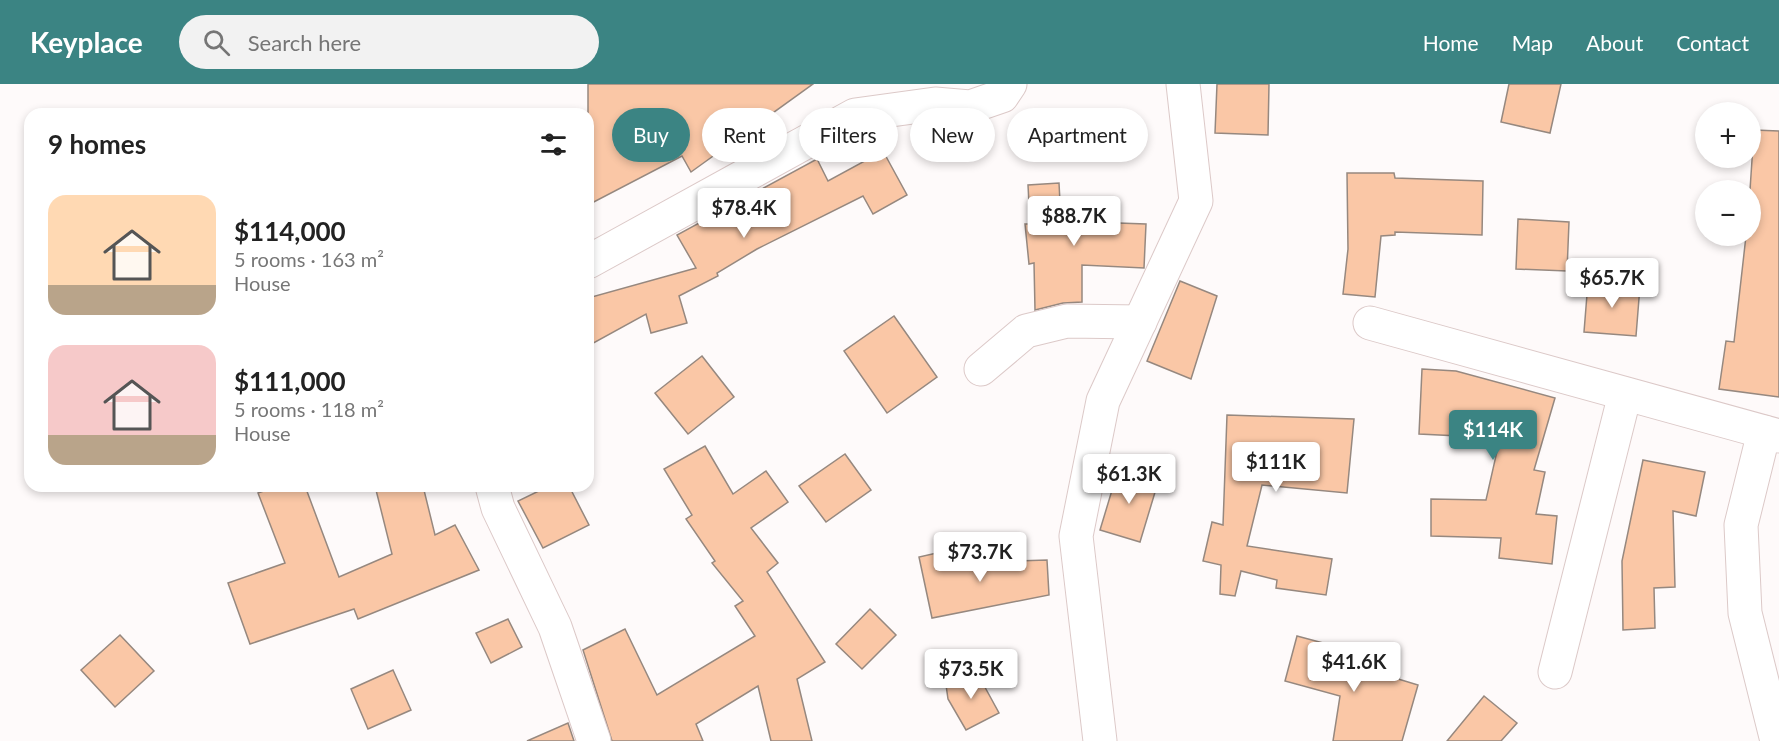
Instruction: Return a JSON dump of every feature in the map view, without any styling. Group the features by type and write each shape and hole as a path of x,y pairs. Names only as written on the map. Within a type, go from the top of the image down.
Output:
{"street":[{"path":"594,259 855,114 935,104 970,107 1002,96 1010,84"},
{"path":"1100,741 1076,536 1103,401 1196,201 1183,84"},
{"path":"981,369 1026,331 1067,321 1140,322"},
{"path":"1370,323 1771,434 1741,525 1745,613 1777,741"},
{"path":"1555,672 1625,394"},
{"path":"494,492 498,508 555,627 594,741"}],"building":[{"path":"588,84 813,84 780,108 702,108 702,162 705,162 691,172 685,162 690,162 690,108 612,108 612,162 670,162 594,202 594,108 588,108"},
{"path":"1217,84 1269,84 1268,135 1215,133"},
{"path":"1509,84 1561,84 1550,133 1501,122"},
{"path":"1761,130 1779,131 1779,397 1719,389 1726,341 1734,342 1745,246 1761,246 1761,180 1751,180 1751,168 1761,168"},
{"path":"811,162 818,162 828,181 863,162 889,162 907,195 873,214 863,196 757,249 717,273 718,276 679,296 687,323 651,333 646,314 594,343 594,296 696,268 677,235"},
{"path":"1347,173 1394,173 1395,178 1483,181 1482,235 1395,232 1395,235 1381,236 1375,297 1343,294 1348,249"},
{"path":"1059,183 1061,221 1146,224 1144,268 1082,265 1082,302 1063,303 1035,310 1034,263 1029,264 1025,224 1030,224 1028,185"},
{"path":"1518,219 1569,222 1567,271 1516,269"},
{"path":"1180,281 1217,296 1191,379 1147,361"},
{"path":"1588,282 1640,286 1636,336 1584,332"},
{"path":"894,316 937,377 887,413 844,351"},
{"path":"702,356 734,397 688,434 655,393"},
{"path":"1422,369 1456,371 1555,398 1534,470 1545,472 1536,514 1557,516 1552,564 1499,558 1501,538 1431,536 1431,499 1486,500 1500,438 1419,434"},
{"path":"1227,415 1354,419 1347,493 1262,485 1247,546 1332,559 1326,595 1276,588 1277,580 1241,571 1235,596 1220,594 1221,565 1203,561 1212,522 1223,525"},
{"path":"705,446 733,494 766,471 788,502 751,528 778,563 767,572 825,662 797,679 812,741 771,741 758,686 696,724 703,741 612,741 583,650 625,629 657,695 755,636 735,606 743,601 712,563 715,561 686,519 692,515 664,469"},
{"path":"845,454 871,490 826,522 799,486"},
{"path":"1643,460 1705,472 1696,516 1673,511 1675,587 1654,588 1655,628 1623,630 1622,561"},
{"path":"1119,467 1159,479 1140,542 1100,530"},
{"path":"307,492 339,577 392,554 376,492 424,492 435,535 455,525 479,570 358,619 354,609 250,644 228,583 285,563 258,493"},
{"path":"537,492 572,492 589,525 543,548 518,501"},
{"path":"959,548 962,563 1047,560 1049,595 932,618 919,557"},
{"path":"870,609 896,635 862,669 836,644"},
{"path":"508,619 522,647 491,663 476,633"},
{"path":"120,635 154,671 115,707 81,670"},
{"path":"1297,636 1342,648 1339,661 1418,685 1402,741 1333,741 1340,696 1285,681"},
{"path":"975,669 999,713 966,730 948,699 946,685"},
{"path":"393,670 411,710 368,729 351,689"},
{"path":"1484,696 1517,723 1501,741 1447,741"},
{"path":"568,723 574,741 527,741"}]}
